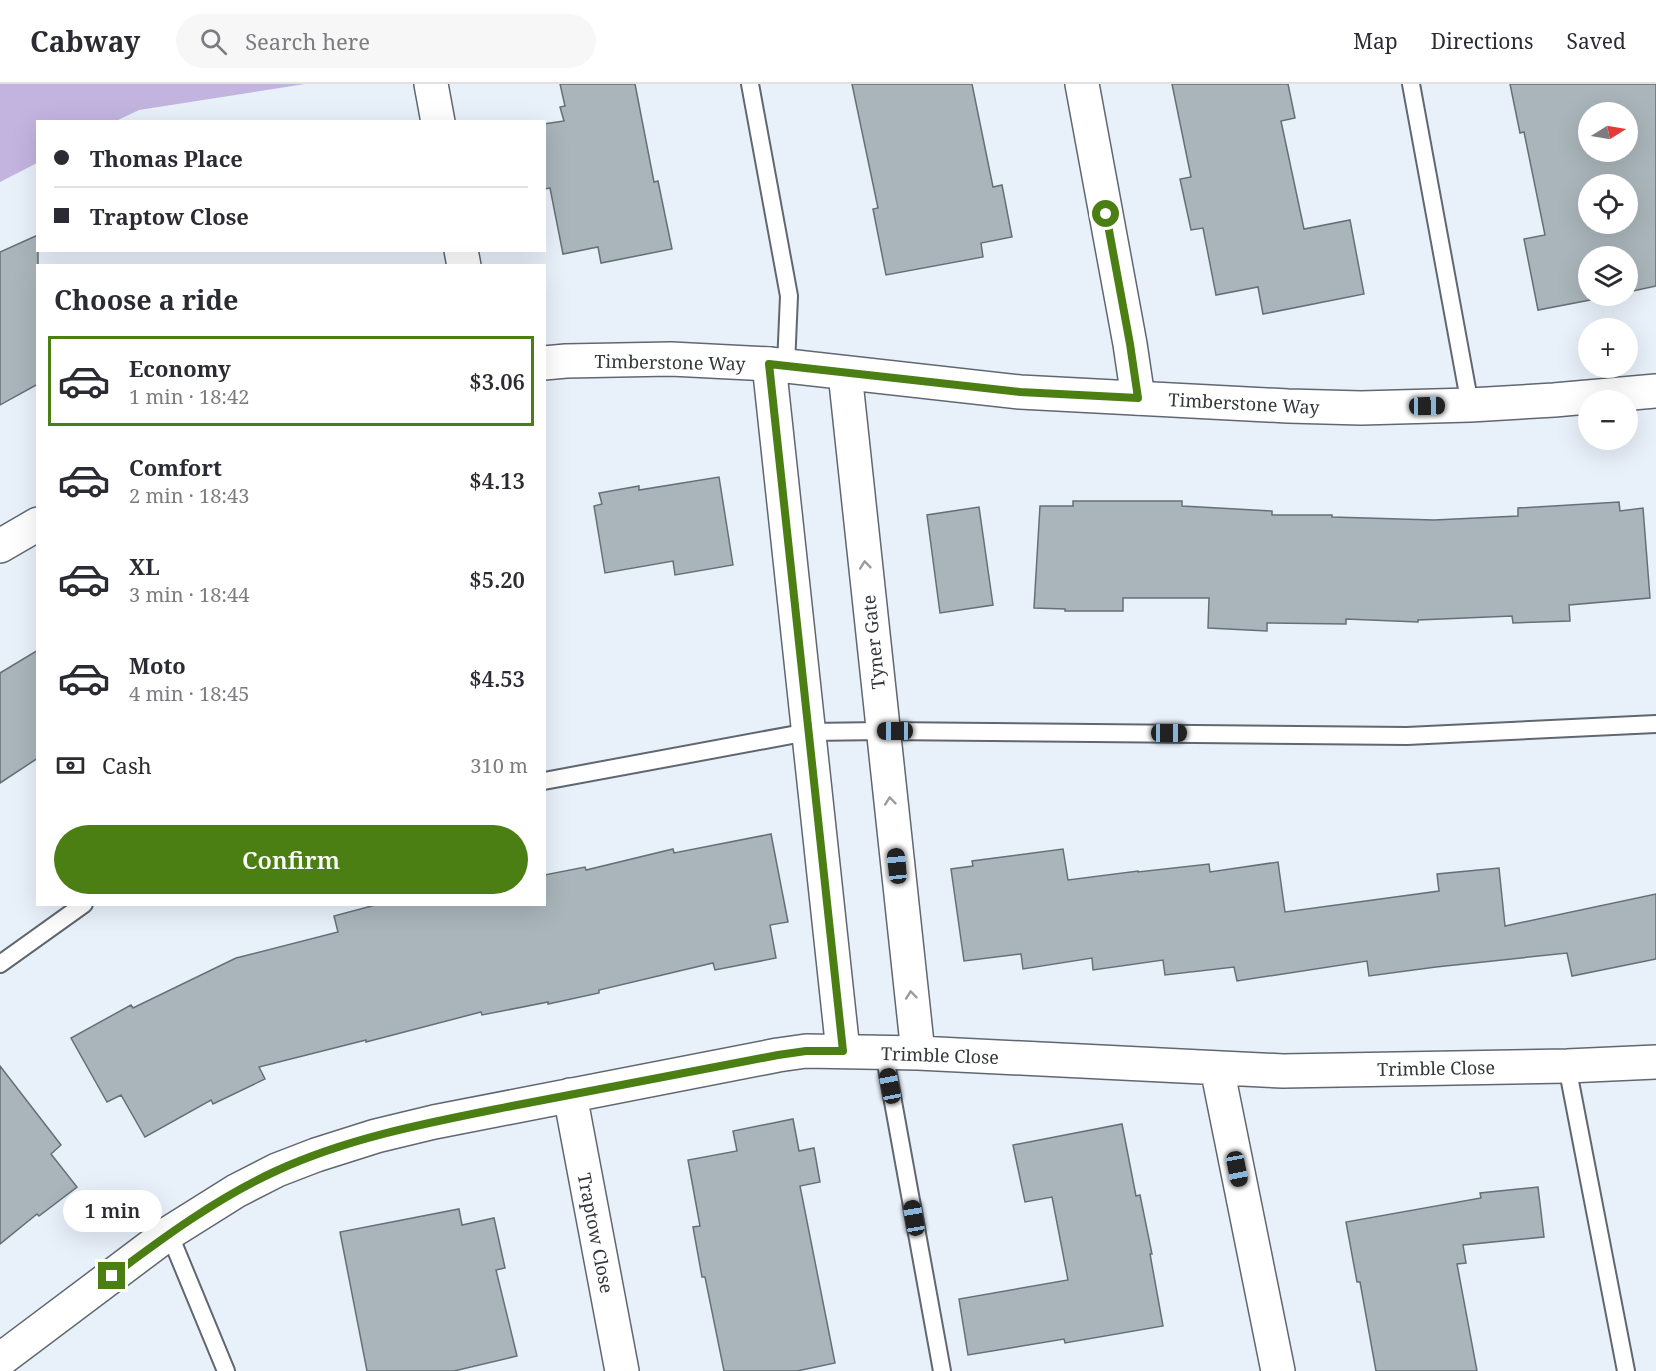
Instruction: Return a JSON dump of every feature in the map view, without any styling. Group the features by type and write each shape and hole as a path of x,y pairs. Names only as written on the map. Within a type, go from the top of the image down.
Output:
{"street":[{"path":"431,84 438,120"},
{"path":"1082,84 1138,398"},
{"name":"Timberstone Way","path":"546,363 671,359 778,365 1020,392 1361,408 1470,405 1656,391"},
{"path":"0,1360 169,1233 236,1191 277,1170 316,1155 376,1136 434,1122 570,1095 778,1055 806,1051 843,1051 808,732 778,365"},
{"name":"Tyner Gate","path":"845,373 918,1053"},
{"path":"0,546 36,525"},
{"name":"Trimble Close","path":"843,1051 1283,1071 1568,1066 1656,1062"},
{"path":"1217,1068 1278,1371"},
{"name":"Traptow Close","path":"570,1095 622,1371"}],"lane":[{"path":"750,84 789,296 778,365"},
{"path":"1411,84 1470,405"},
{"path":"546,781 808,732 1407,735 1656,724"},
{"path":"0,964 81,906"},
{"path":"884,1052 942,1371"},
{"path":"1568,1066 1626,1371"},
{"path":"169,1233 226,1371"}],"shaded area":[{"path":"0,84 305,84 139,110 118,120 36,120 36,164 0,182"}],"building":[{"path":"560,84 635,84 654,182 658,181 672,249 601,263 598,247 563,254 550,188 546,189 546,124 564,121 560,107 565,106"},
{"path":"852,84 972,84 993,187 1002,185 1012,237 981,243 983,257 886,275 873,209 878,208"},
{"path":"1172,84 1288,84 1295,118 1281,121 1304,229 1350,220 1364,294 1263,314 1258,287 1216,295 1203,228 1191,230 1180,179 1191,177"},
{"path":"1510,84 1656,84 1656,286 1638,290 1638,246 1578,246 1578,302 1538,310 1524,239 1545,235 1524,132 1520,133"},
{"path":"36,236 38,264 36,264 36,385 0,405 0,252"},
{"path":"719,477 733,565 675,575 673,561 605,573 594,506 602,504 599,493 639,486 639,490"},
{"path":"1073,501 1182,501 1182,506 1272,511 1272,515 1332,515 1332,517 1434,520 1518,516 1518,508 1619,502 1620,511 1643,508 1650,598 1569,605 1570,621 1513,623 1512,616 1418,620 1418,622 1346,619 1346,624 1267,623 1267,631 1208,628 1209,598 1123,598 1123,611 1065,611 1065,609 1034,608 1040,506 1073,506"},
{"path":"979,507 993,605 940,613 927,515"},
{"path":"36,651 36,759 0,783 0,673"},
{"path":"771,834 788,922 770,925 776,958 715,970 713,963 548,1004 548,1002 482,1015 481,1012 259,1067 265,1079 213,1104 211,1100 145,1137 121,1095 107,1102 71,1038 131,1005 133,1008 236,958 338,932 334,916 372,906 546,906 546,875 585,867 586,870 673,849 674,853"},
{"path":"1063,849 1068,880 1209,864 1210,872 1278,862 1285,912 1439,891 1437,874 1499,868 1505,926 1656,894 1656,959 1572,976 1567,953 1369,976 1367,961 1237,981 1234,967 1165,975 1163,960 1093,970 1092,958 1023,969 1021,954 964,961 951,869 973,866 972,861"},
{"path":"0,1066 61,1145 51,1154 77,1187 39,1216 37,1214 0,1244"},
{"path":"793,1119 799,1151 814,1148 820,1182 800,1186 835,1363 797,1371 724,1371 693,1227 700,1226 688,1160 737,1151 733,1131"},
{"path":"1122,1124 1136,1196 1140,1195 1152,1254 1150,1254 1163,1326 1065,1343 1064,1339 968,1355 959,1299 1068,1280 1052,1197 1025,1202 1013,1145"},
{"path":"1538,1187 1544,1237 1463,1245 1466,1263 1457,1264 1477,1371 1376,1371 1360,1282 1357,1282 1346,1222 1481,1198 1480,1193"},
{"path":"459,1209 462,1225 494,1218 505,1268 496,1270 517,1356 454,1371 367,1371 340,1232"}],"route":[{"path":"112,1276 169,1233 236,1191 277,1170 376,1136 434,1122 778,1055 806,1051 843,1051 769,364 1020,392 1138,398 1106,214"}]}
